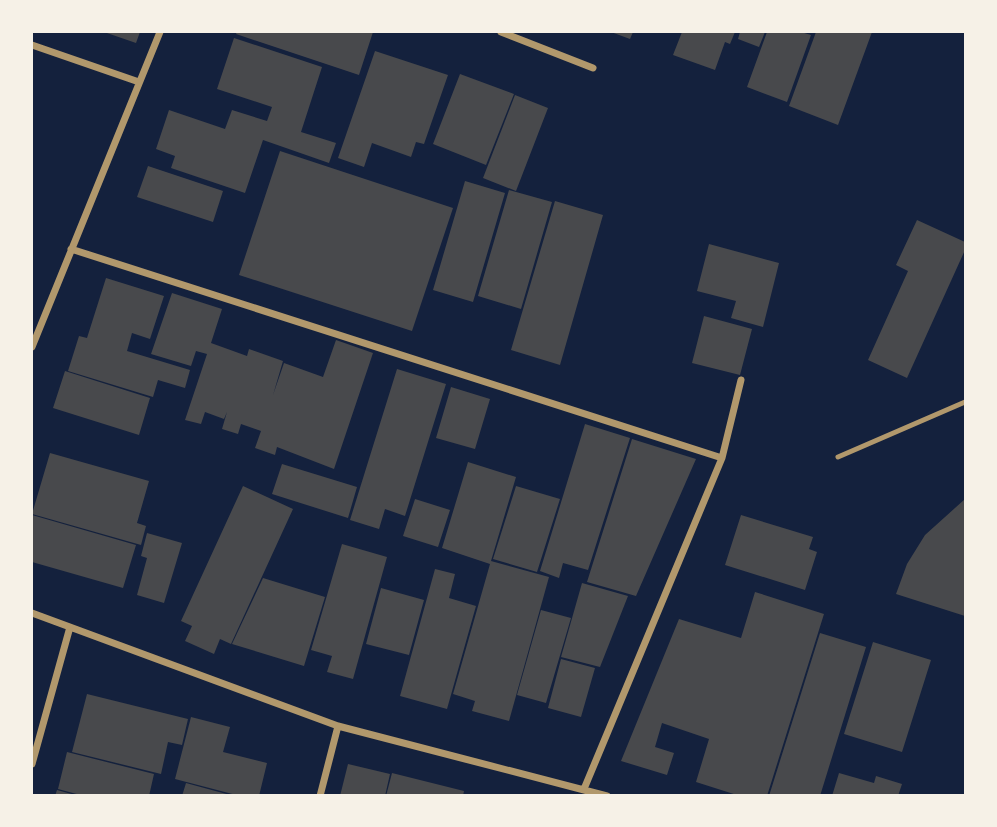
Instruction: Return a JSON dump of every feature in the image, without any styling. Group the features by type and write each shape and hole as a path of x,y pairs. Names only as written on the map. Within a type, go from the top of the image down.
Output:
{"street":[{"path":"32,347 160,32"},
{"path":"501,32 593,68"},
{"path":"32,45 139,82"},
{"path":"71,249 722,458"},
{"path":"584,789 722,458 741,380"},
{"path":"32,613 338,726 607,796"},
{"path":"32,764 70,628"},
{"path":"320,796 338,726"}],"lane":[{"path":"838,457 965,402"}],"building":[{"path":"104,32 140,32 136,43"},
{"path":"373,32 359,75 236,34"},
{"path":"611,32 633,32 630,39"},
{"path":"682,32 735,32 730,44 725,42 715,70 673,55"},
{"path":"740,32 765,32 759,47 738,39"},
{"path":"767,32 801,32 811,35 787,102 747,87"},
{"path":"816,32 872,32 838,125 789,106"},
{"path":"234,38 322,67 301,132 336,143 329,163 263,140 245,193 171,168 175,156 156,149 169,110 225,129 232,110 267,121 272,107 217,89"},
{"path":"375,51 448,75 424,144 416,142 411,157 372,143 364,167 338,158"},
{"path":"460,74 514,94 486,165 433,144"},
{"path":"515,95 548,108 516,191 483,178"},
{"path":"280,151 453,208 412,331 239,275"},
{"path":"148,166 223,191 213,222 137,197"},
{"path":"465,181 505,193 473,302 433,290"},
{"path":"509,190 552,202 521,309 478,296"},
{"path":"555,201 603,215 560,365 511,350"},
{"path":"917,220 965,242 965,250 907,378 868,360 908,271 896,265"},
{"path":"709,244 779,263 763,327 731,318 736,301 697,291"},
{"path":"106,278 164,296 150,339 132,333 127,351 190,370 185,388 158,380 153,397 68,371 79,336 87,338"},
{"path":"172,293 222,309 211,343 247,356 249,349 283,361 273,395 284,363 323,377 336,340 373,353 334,469 277,447 275,455 255,448 261,431 241,424 238,434 222,429 227,412 224,419 205,412 201,424 185,420 207,354 196,351 191,366 151,354"},
{"path":"704,316 752,329 740,375 692,363"},
{"path":"397,369 446,384 405,516 385,509 379,529 350,520"},
{"path":"65,371 150,398 139,435 53,408"},
{"path":"451,387 490,399 475,449 436,438"},
{"path":"585,424 630,438 588,570 563,563 559,578 540,571"},
{"path":"632,439 696,459 636,596 587,582"},
{"path":"50,453 149,481 137,523 146,526 141,545 32,514"},
{"path":"468,462 516,477 491,561 549,577 509,721 472,711 475,701 453,694 490,564 442,548"},
{"path":"282,464 357,487 348,518 272,494"},
{"path":"243,486 293,509 231,644 220,639 214,654 185,641 192,626 181,621"},
{"path":"516,486 560,499 537,572 493,559"},
{"path":"415,499 450,510 438,547 403,536"},
{"path":"965,499 965,616 896,594 907,564 925,535"},
{"path":"32,515 136,545 123,588 32,562"},
{"path":"741,515 813,537 809,549 817,552 805,590 725,565"},
{"path":"147,533 182,543 164,603 137,595 147,558 141,556"},
{"path":"342,544 387,557 353,679 327,672 332,656 311,650"},
{"path":"435,569 455,574 449,598 476,606 447,709 400,696"},
{"path":"263,578 325,597 304,666 232,644"},
{"path":"582,583 628,596 600,667 561,657"},
{"path":"381,588 424,600 409,655 366,644"},
{"path":"755,592 824,614 767,796 740,796 696,782 709,739 662,723 655,747 674,753 667,775 621,761 679,619 741,638"},
{"path":"541,610 571,618 546,703 517,695"},
{"path":"820,633 866,647 820,796 769,796"},
{"path":"873,642 931,660 902,752 844,734"},
{"path":"561,659 595,668 581,717 548,708"},
{"path":"87,694 188,719 182,745 168,742 161,774 72,752"},
{"path":"191,717 230,727 223,752 267,763 259,796 240,796 175,779"},
{"path":"67,752 154,774 149,796 84,796 58,789"},
{"path":"348,764 390,774 385,796 340,796"},
{"path":"392,773 464,791 463,796 386,796"},
{"path":"839,773 874,783 876,776 902,784 898,796 832,796"},
{"path":"186,783 230,795 230,796 182,796"},
{"path":"57,790 75,795 75,796 55,796"}]}
